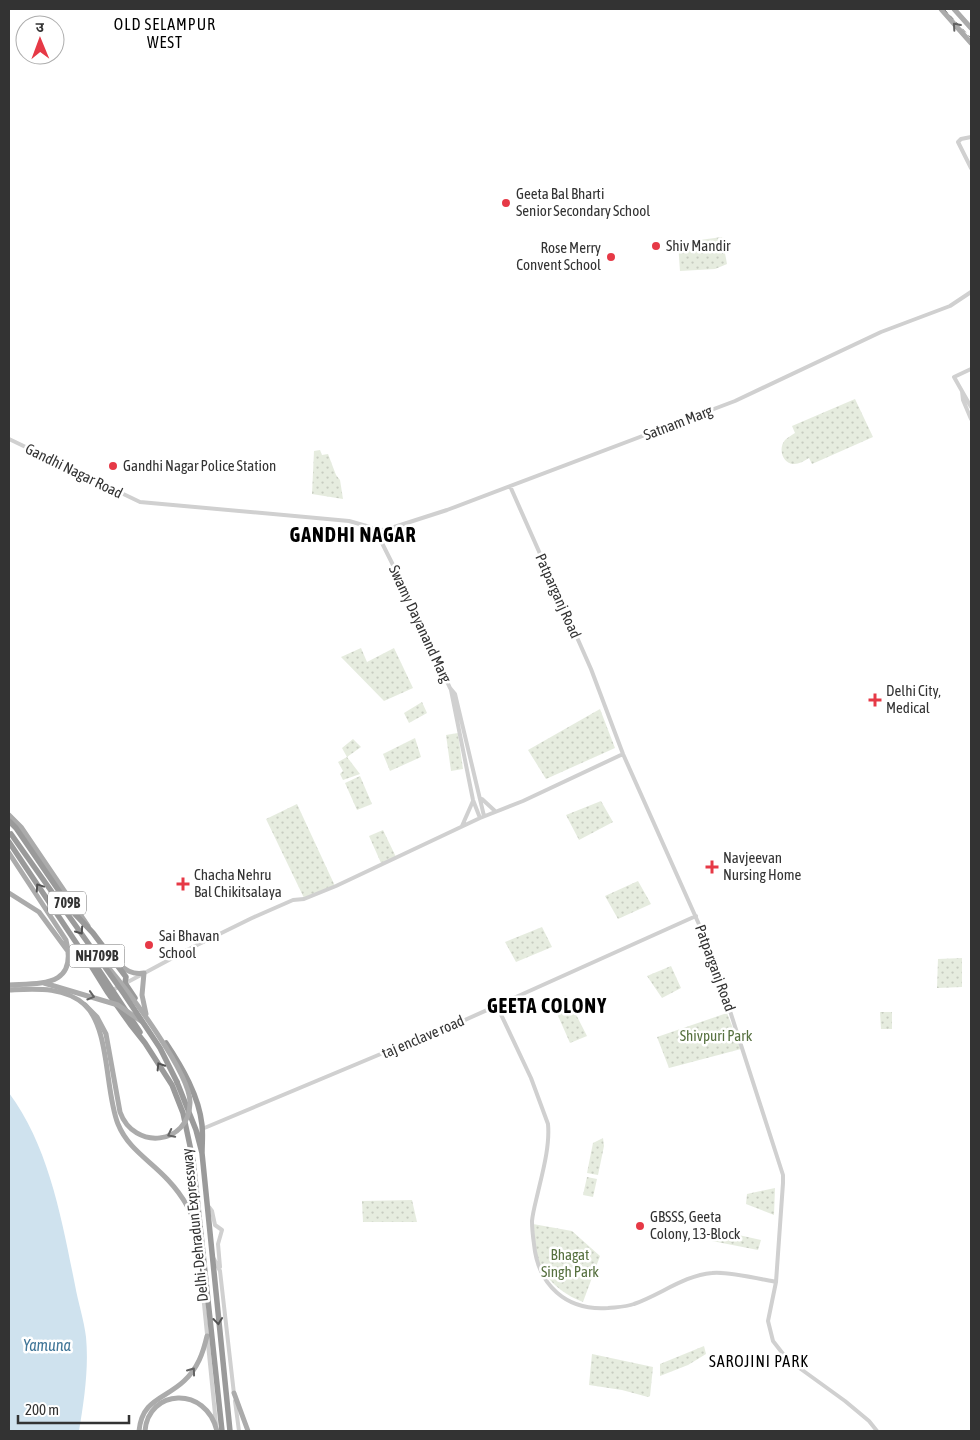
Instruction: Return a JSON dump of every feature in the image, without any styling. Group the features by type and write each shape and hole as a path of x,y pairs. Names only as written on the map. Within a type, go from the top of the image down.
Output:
{"highway":[{"name":"709B","path":"9,821 16,828 74,913 126,977 125,983 170,1049 187,1079 196,1102 202,1129 202,1153"},
{"name":"Delhi-Dehradun Expressway","path":"10,832 160,1048 177,1082 196,1130 202,1153 212,1254 217,1271 230,1431"},
{"name":"Delhi-Dehradun Expressway","path":"9,842 172,1085 183,1113 192,1148 222,1431"}],"main road":[{"path":"941,9 971,43"},
{"path":"954,9 971,28"},
{"path":"9,815 22,827 79,910 92,933"},
{"path":"9,853 66,940 69,952 68,963 64,972 54,980 44,983 9,985"},
{"path":"9,893 39,912 47,920 69,952"},
{"path":"106,951 127,971 134,974 144,973 142,995 146,1014"},
{"path":"9,990 51,990 69,996 85,1005 97,1017 106,1034 123,1121 135,1133 146,1138 160,1138 176,1132 185,1122 190,1106 190,1095 182,1077 169,1053 140,1010 121,983 96,954"},
{"path":"44,983 118,1005 143,1023"},
{"path":"85,1005 95,1020 100,1034 114,1113 121,1131 138,1154 168,1179 178,1192 196,1226 202,1248"},
{"path":"139,1431 140,1421 147,1409 157,1399 171,1392 184,1381 196,1367 204,1350 207,1336"},
{"path":"234,1394 248,1431"},
{"path":"145,1431 148,1419 156,1408 170,1399 183,1398 196,1401 206,1408 213,1419 217,1431"}],"street":[{"path":"971,137 961,139 958,142 971,168"},
{"name":"Satnam Marg","path":"376,531 447,510 735,401 881,332 950,306 971,292"},
{"path":"971,369 954,377 971,406"},
{"path":"962,391 963,400 971,419"},
{"name":"Gandhi Nagar Road","path":"9,439 140,502 349,521 370,527 376,531"},
{"name":"Patparganj Road","path":"510,486 591,669 623,754 710,949 782,1175 784,1183 776,1282 768,1321 772,1341 787,1359 844,1401 869,1421 877,1431"},
{"name":"Swamy Dayanand Marg","path":"376,531 451,690 473,800 482,817"},
{"name":"Swamy Dayanand Marg","path":"451,690 455,694 458,706 473,776 480,798 482,817"},
{"path":"110,992 192,947 276,907 293,900 304,899 336,886 462,826 523,801 623,754"},
{"path":"480,798 495,811"},
{"path":"462,826 473,800"},
{"name":"taj enclave road","path":"202,1129 426,1035 436,1033 696,916"},
{"path":"497,1006 530,1078 548,1124 545,1159 532,1221 538,1268 547,1283 559,1295 582,1306 602,1308 632,1305 690,1279 712,1273 776,1282"},
{"path":"207,1205 212,1212 215,1225 222,1230 218,1249 217,1271 239,1431"},
{"path":"202,1248 207,1336 217,1431"}],"green space":[{"path":"722,237 727,264 715,269 680,271 678,243"},
{"path":"855,399 873,437 812,464 809,458 794,464 784,459 782,447 785,440 795,433 792,426"},
{"path":"320,450 322,455 328,454 336,475 340,480 343,499 312,494 314,451"},
{"path":"361,648 367,662 394,648 413,688 384,701 341,657"},
{"path":"422,702 427,713 409,723 404,713"},
{"path":"600,709 615,748 546,779 528,750"},
{"path":"458,733 463,769 451,771 446,735"},
{"path":"415,738 421,757 390,771 383,754"},
{"path":"353,739 361,747 347,757 342,748"},
{"path":"347,757 360,774 343,780 340,774 343,771 338,762"},
{"path":"360,776 372,804 357,810 345,783"},
{"path":"601,801 613,822 579,840 566,815"},
{"path":"297,804 335,886 304,898 266,819"},
{"path":"383,830 396,857 381,863 369,836"},
{"path":"638,881 651,904 618,919 605,896"},
{"path":"542,927 552,947 516,962 505,942"},
{"path":"962,958 962,987 937,988 938,959"},
{"path":"671,966 681,988 662,998 647,976"},
{"path":"566,995 587,1036 570,1043 552,1002"},
{"path":"880,1012 892,1012 892,1029 881,1029"},
{"name":"Shivpuri Park","path":"727,1013 741,1049 669,1068 657,1037"},
{"path":"603,1138 604,1146 598,1175 587,1173 593,1143"},
{"path":"587,1177 597,1179 593,1197 583,1195"},
{"path":"775,1188 774,1215 746,1204 747,1194"},
{"path":"412,1200 417,1222 363,1222 362,1201"},
{"name":"Bhagat Singh Park","path":"533,1224 572,1231 600,1256 583,1302 562,1291 545,1274 538,1260"},
{"path":"716,1230 761,1240 758,1250 712,1241"},
{"path":"704,1346 706,1354 688,1365 660,1376 660,1364"},
{"path":"592,1354 653,1367 650,1396 589,1385"}],"water":[{"name":"Yamuna","path":"9,1093 23,1114 44,1160 59,1210 84,1324 87,1349 86,1372 79,1431 9,1431"}],"railway":[{"path":"944,9 971,38"}],"place":[{"name":"Geeta Bal Bharti Senior Secondary School","path":"506,203"},
{"name":"Shiv Mandir","path":"656,246"},
{"name":"Rose Merry Convent School","path":"611,257"},
{"name":"Gandhi Nagar Police Station","path":"113,466"},
{"name":"Delhi City, Medical","path":"875,700"},
{"name":"Navjeevan Nursing Home","path":"712,867"},
{"name":"Chacha Nehru Bal Chikitsalaya","path":"183,884"},
{"name":"Sai Bhavan School","path":"149,945"},
{"name":"GBSSS, Geeta Colony, 13-Block","path":"640,1226"}],"district":[{"name":"OLD SELAMPUR WEST","path":"165,33"},
{"name":"GANDHI NAGAR","path":"353,535"},
{"name":"GEETA COLONY","path":"547,1006"},
{"name":"SAROJINI PARK","path":"759,1361"}]}
